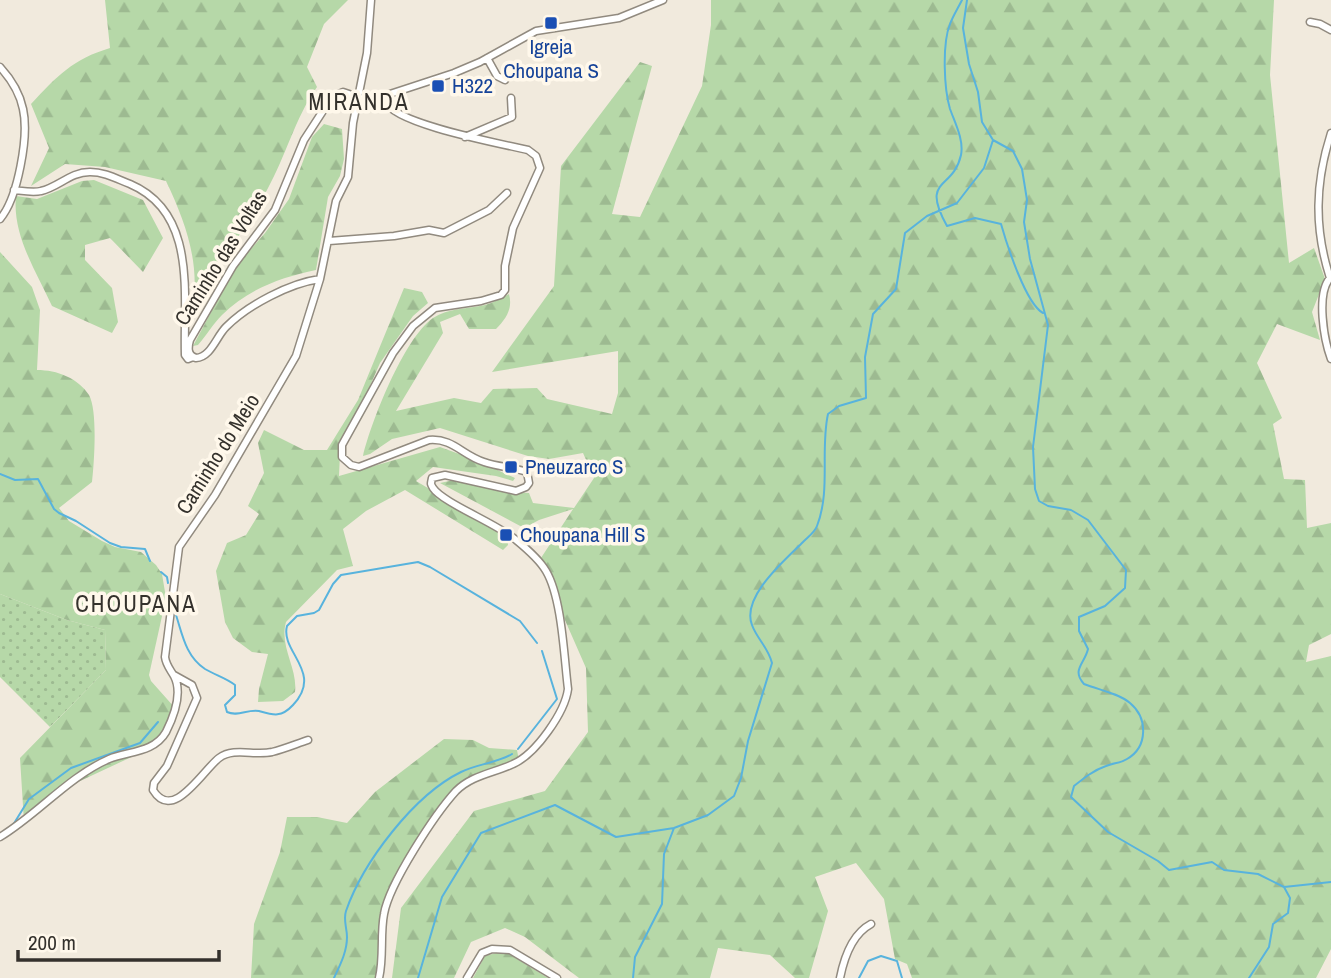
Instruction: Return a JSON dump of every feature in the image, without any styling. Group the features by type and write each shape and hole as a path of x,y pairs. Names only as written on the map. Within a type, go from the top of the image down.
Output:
{"street":[{"name":"Caminho do Meio","path":"0,837 24,822 62,789 110,759 139,752 164,735 178,694 174,675 167,666 165,657 180,547 215,495 296,356 320,279 336,201 348,177 353,123 367,53 371,0"},
{"path":"379,978 384,911 409,859 456,792 467,782 513,764 531,751 560,713 568,689 557,606 545,569 513,537 482,517 444,498 434,490 431,483 432,478 445,475 516,491 529,483 527,471 484,462 446,440 438,439 359,467 351,465 342,457 342,445 393,353 413,326 435,307 481,301 500,295 505,290 505,266 513,228 540,168 536,156 528,150 466,137 394,112 386,102 388,95 454,73 537,31 619,18 663,0"},
{"path":"1310,22 1320,23 1331,30"},
{"path":"486,58 497,76 505,80"},
{"path":"0,66 19,97 24,116 24,136 15,190 0,219"},
{"name":"Caminho das Voltas","path":"320,279 296,284 268,298 226,327 206,354 193,357 188,348 190,340 233,266 275,210 304,140 335,95 343,92 386,102"},
{"path":"466,137 512,117 510,98"},
{"path":"1331,133 1316,206 1330,278 1324,288 1322,309 1331,359"},
{"path":"15,190 39,192 69,176 90,172 104,173 153,196 171,223 183,257 186,283 184,355 188,359 193,357"},
{"path":"329,241 394,236 429,230 444,233 489,210 507,193"},
{"path":"174,675 192,685 197,698 167,766 154,783 153,790 159,797 167,800 178,799 218,759 229,753 257,754 308,740"},
{"path":"840,978 844,958 860,931 871,924"},
{"path":"467,978 482,953 502,948 557,978"}],"green space":[{"path":"105,0 348,0 324,24 307,67 317,87 303,111 274,177 242,232 194,298 192,253 179,209 166,181 105,167 65,164 31,186 49,148 31,104 66,70 86,57 110,48"},
{"path":"711,0 1274,0 1270,75 1289,263 1314,248 1325,279 1312,312 1320,340 1277,324 1257,363 1282,418 1273,424 1284,479 1305,480 1307,528 1331,523 1331,634 1309,645 1306,662 1331,656 1331,949 1316,978 912,978 907,964 895,959 884,899 856,863 815,877 828,911 809,978 795,978 770,955 718,948 710,978 579,978 525,937 505,928 471,942 454,978 392,978 401,908 474,811 545,791 588,732 586,668 539,561 573,509 524,528 440,483 454,480 500,491 529,493 533,503 574,508 594,478 583,453 549,459 528,456 440,428 392,439 363,456 367,441 400,361 422,328 439,315 488,304 509,294 508,313 496,329 469,329 460,314 440,322 443,333 396,411 454,398 481,403 493,389 537,388 547,399 612,414 618,393 618,351 492,372 554,286 561,166 640,62 652,66 612,214 640,217 702,86 711,25"},
{"path":"324,124 342,129 344,159 340,176 328,197 316,270 278,280 254,291 222,315 198,345 193,346 235,267 265,233 289,199 312,137"},
{"path":"94,180 143,200 163,238 143,272 110,238 85,245 85,260 112,288 118,322 112,333 52,306 21,239 16,210 16,196 37,199 82,181"},
{"path":"0,252 32,287 40,310 37,370 59,373 73,380 89,395 92,403 95,438 92,482 59,508 69,521 102,541 115,547 141,552 162,574 166,598 149,675 151,681 175,708 164,735 140,753 63,789 24,822 20,758 106,670 105,630 67,620 0,594"},
{"path":"404,288 422,292 428,303 413,316 380,363 340,454 339,476 440,447 473,459 515,478 513,481 433,467 416,481 507,535 508,545 503,550 405,490 366,511 343,529 353,566 337,570 286,622 285,640 294,674 295,692 283,701 258,702 268,654 252,652 233,638 225,622 216,571 227,543 246,535 259,514 248,506 264,473 258,443 264,430 304,450 327,450 358,400"},
{"path":"0,594 67,620 105,630 106,670 50,727 0,677"},
{"path":"444,739 473,740 489,748 517,750 519,761 486,773 456,792 409,859 384,911 379,978 251,978 254,924 280,852 287,817 317,817 347,823 375,792"},
{"path":"504,951 548,978 473,978 485,956"}],"waterway":[{"path":"962,0 947,33 945,66 948,100 962,149 957,166 937,191 937,199 947,226 975,218 1001,224 1024,286 1043,313"},
{"path":"967,0 963,28 982,122 993,140 1013,151 1022,169 1027,200 1024,222 1030,259 1048,325 1033,447 1035,489 1039,501 1048,506 1071,510 1088,520 1126,570 1125,588 1105,606 1079,617 1079,631 1088,649 1079,675 1084,684 1114,694 1136,709 1142,724 1142,740 1134,754 1127,759 1085,777 1074,786 1071,797 1108,832 1169,870 1212,862 1224,870 1258,874 1284,887 1290,898 1288,913 1273,924 1269,947 1249,978"},
{"path":"633,978 635,957 662,904 664,854 674,828 708,815 734,796 741,778 748,741 772,663 752,625 750,614 753,603 767,580 817,526 824,498 828,414 839,406 866,398 865,357 873,314 896,289 905,233 927,216 957,203 984,168 993,140"},
{"path":"0,474 15,480 38,479 54,509 59,513 110,543 145,549 150,561"},
{"path":"174,609 192,657 205,669 235,685 235,695 225,705 227,712 231,713 259,711 277,714 285,712 293,705 304,682 303,672 289,645 287,626 297,616 319,610 341,575 418,562 520,621 537,643"},
{"path":"161,572 167,577 168,583"},
{"path":"518,749 557,699 542,651"},
{"path":"13,825 29,799 71,768 140,743 158,722"},
{"path":"334,978 346,948 346,911 365,872 392,832 408,813 443,783 467,769 512,754"},
{"path":"418,978 442,897 481,833 555,805 616,837 674,828"},
{"path":"1284,887 1331,882"},
{"path":"859,978 868,961 881,956 897,961 902,978"}],"place":[{"name":"Igreja Choupana S","path":"551,23"},
{"name":"H322","path":"438,86"},
{"name":"Pneuzarco S","path":"511,467"},
{"name":"Choupana Hill S","path":"506,535"}],"district":[{"name":"MIRANDA","path":"359,102"},
{"name":"CHOUPANA","path":"136,604"}]}
